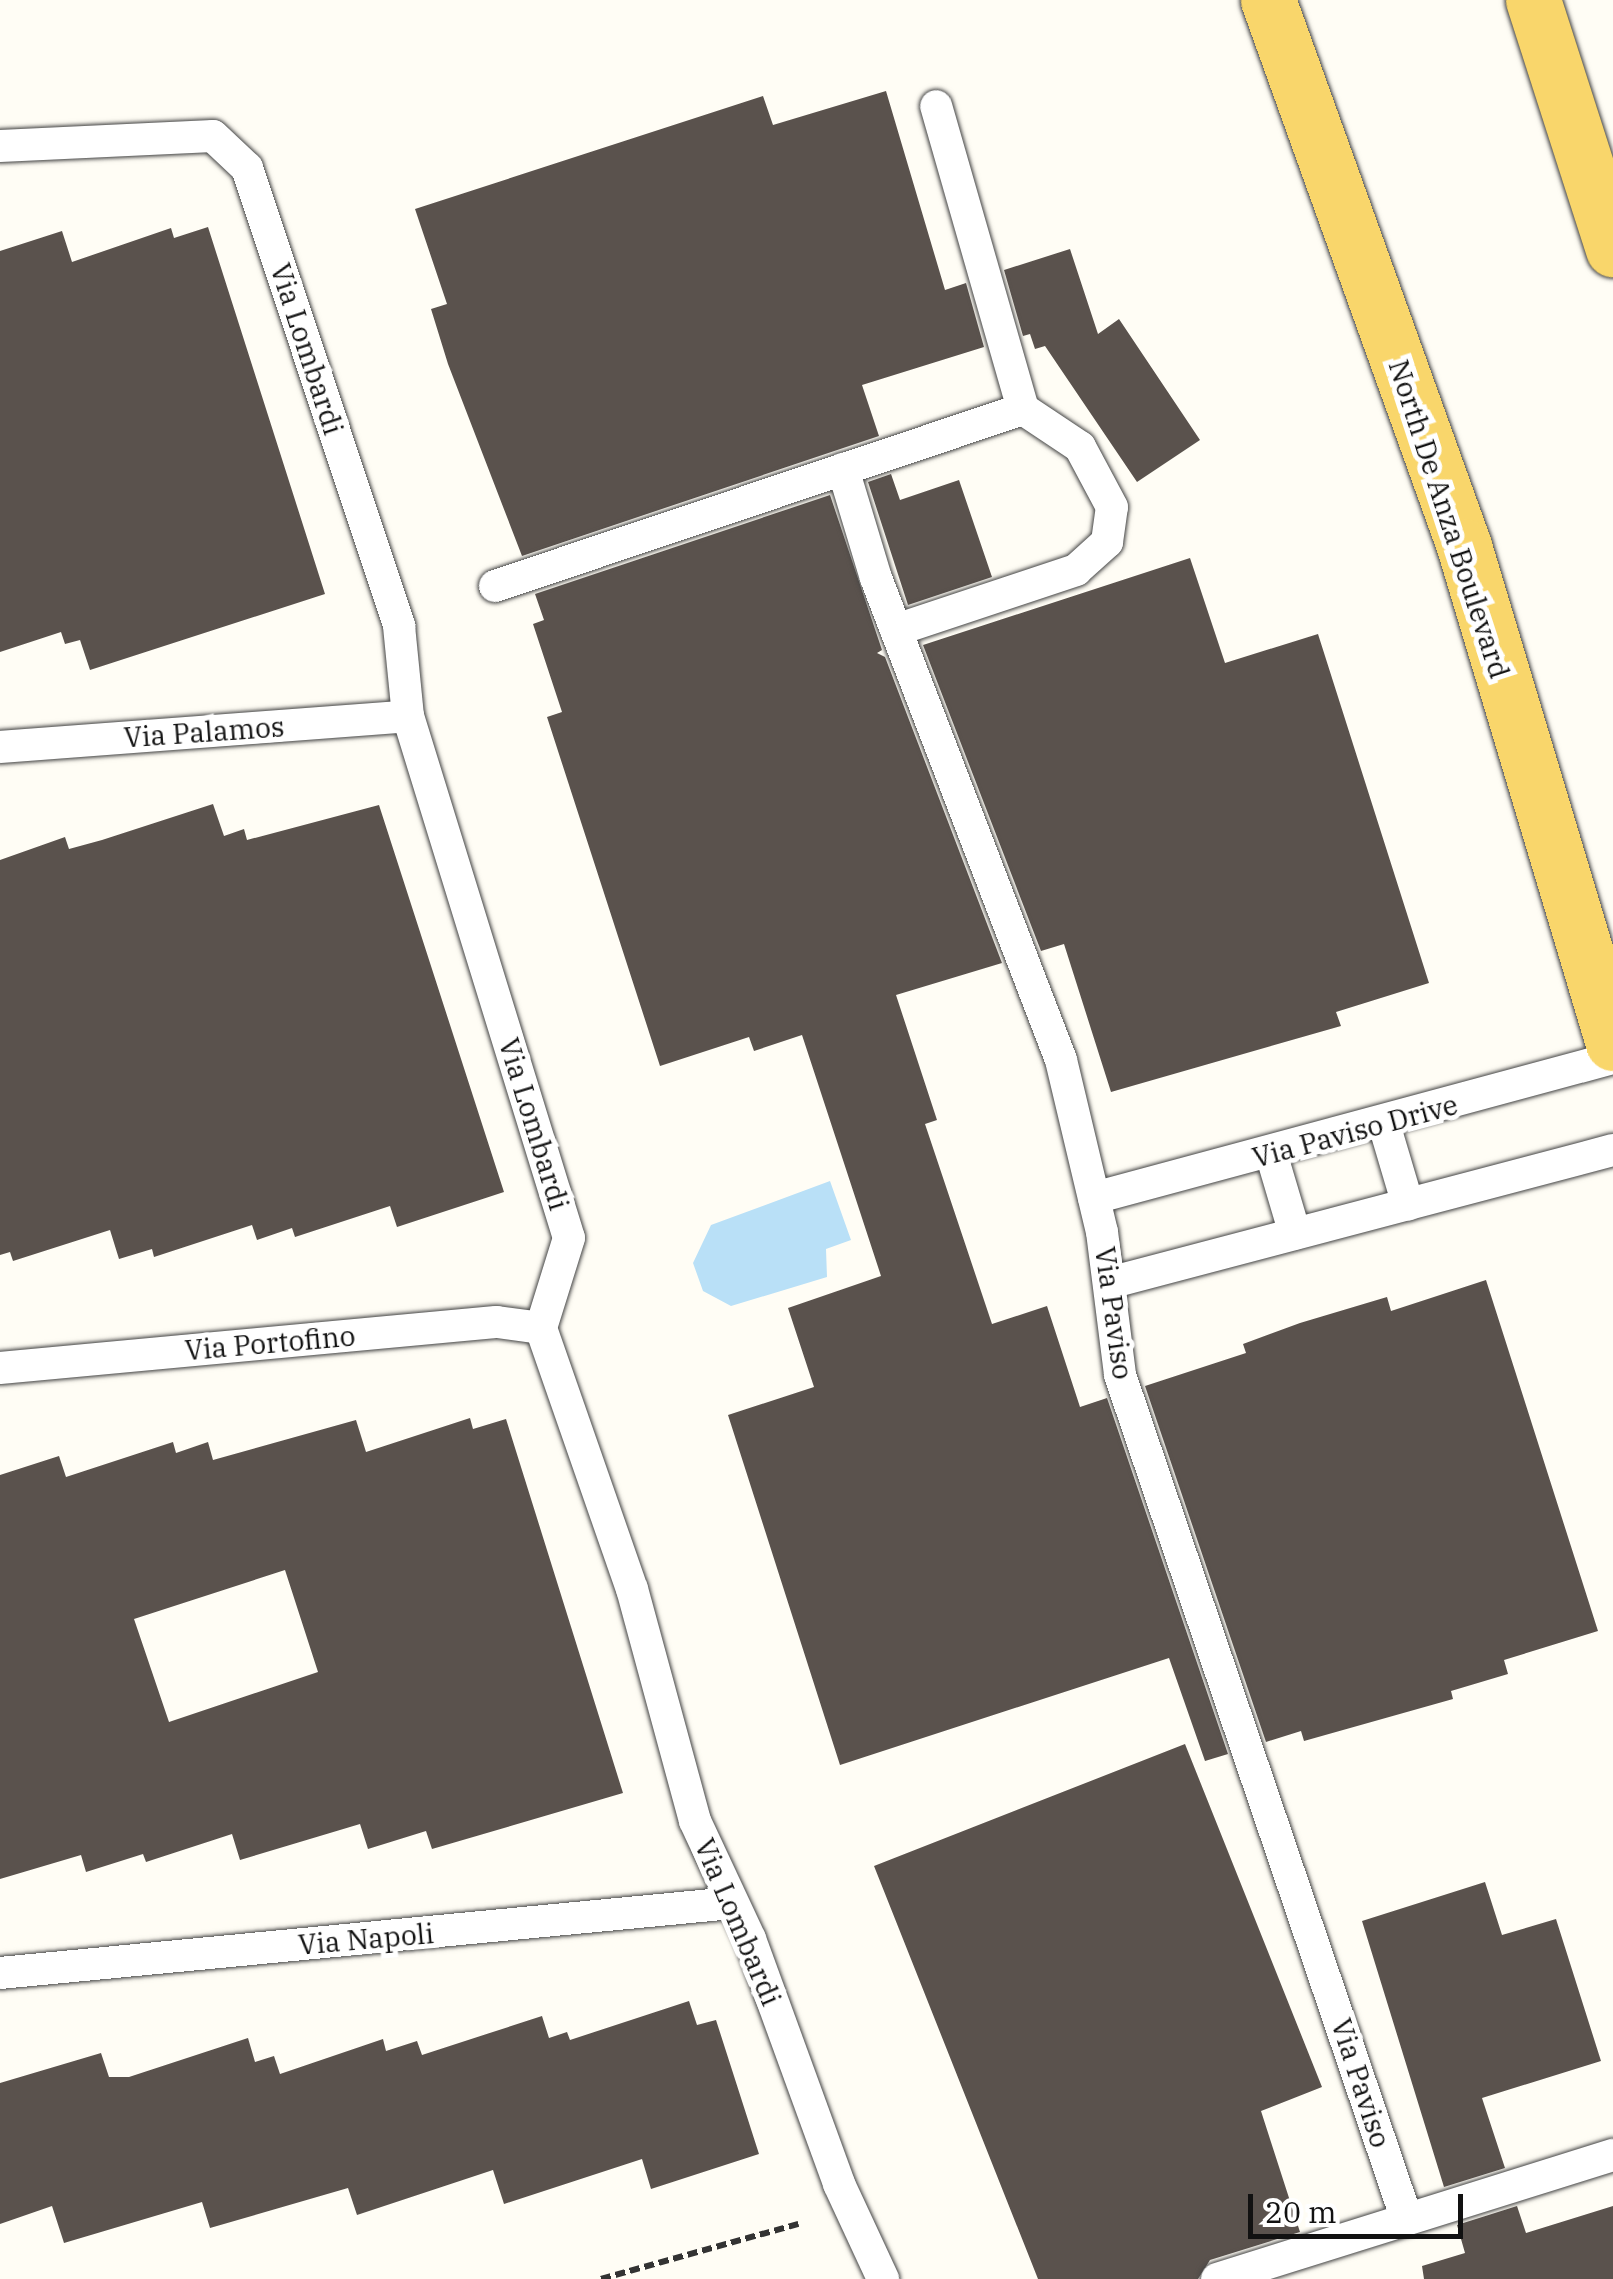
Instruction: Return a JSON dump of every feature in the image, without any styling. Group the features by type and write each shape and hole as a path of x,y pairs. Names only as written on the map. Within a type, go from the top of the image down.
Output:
{"main road":[{"name":"North De Anza Boulevard","path":"1268,0 1464,546 1613,1043"},
{"path":"1534,0 1613,249"}],"lane":[{"path":"896,630 1076,570 1108,542 1112,507 1080,447 1023,410 936,106"},
{"name":"Via Lombardi","path":"0,146 214,136 247,168 400,626 408,716 570,1238 540,1328 632,1589 695,1821 732,1903 883,2279"},
{"path":"496,586 1023,410"},
{"name":"Via Paviso","path":"843,469 896,630 1060,1060 1094,1198 1120,1375 1405,2214"},
{"name":"Via Palamos","path":"0,747 408,716"},
{"name":"Via Paviso Drive","path":"1094,1198 1384,1124 1613,1058"},
{"path":"1384,1124 1408,1205"},
{"path":"1109,1283 1613,1150"},
{"path":"1271,1153 1295,1234"},
{"name":"Via Portofino","path":"0,1368 496,1322 540,1328"},
{"name":"Via Napoli","path":"0,1972 732,1903"},
{"path":"1217,2279 1405,2214 1613,2155"}],"path":[{"path":"601,2279 852,2208"}],"water":[{"path":"830,1181 851,1240 826,1249 827,1277 731,1306 703,1291 693,1263 711,1225"}],"building":[{"path":"886,91 945,290 966,283 984,347 862,385 879,436 522,556 448,364 431,309 447,304 415,209 763,96 773,125"},
{"path":"208,227 325,594 90,670 80,640 65,644 61,632 0,652 0,251 62,231 72,262 171,228 174,238"},
{"path":"1070,249 1098,334 1119,319 1200,440 1137,482 1045,346 1035,349 1030,334 1023,336 1004,270"},
{"path":"891,474 900,500 959,480 992,577 908,605 868,482"},
{"path":"830,495 882,650 877,653 885,657 1002,963 896,995 937,1120 925,1124 992,1324 1047,1306 1080,1407 1107,1398 1228,1754 1205,1761 1169,1658 840,1765 728,1415 814,1387 788,1308 881,1276 802,1035 754,1051 749,1037 660,1066 547,717 562,712 533,624 544,620 535,594"},
{"path":"1190,558 1225,663 1318,634 1429,983 1336,1012 1341,1026 1111,1092 1064,944 1041,951 923,645"},
{"path":"213,804 224,836 244,829 247,840 379,805 504,1192 397,1227 390,1206 295,1237 292,1228 257,1240 252,1225 154,1257 152,1249 119,1259 110,1230 13,1261 10,1252 0,1255 0,860 65,837 69,849"},
{"path":"1486,1280 1598,1631 1504,1660 1508,1674 1451,1691 1453,1699 1304,1741 1301,1731 1266,1742 1145,1386 1246,1353 1243,1344 1300,1323 1387,1297 1391,1311"},
{"path":"470,1418 473,1429 506,1419 623,1793 432,1849 426,1831 368,1849 360,1824 240,1860 232,1834 146,1862 143,1854 86,1872 81,1855 0,1879 0,1475 59,1456 66,1477 173,1442 176,1453 208,1442 213,1460 356,1420 366,1452","holes":["285,1570 318,1672 169,1722 134,1619"]},
{"path":"1185,1744 1322,2087 1261,2111 1300,2232 1210,2260 1198,2279 1038,2279 874,1866"},
{"path":"1485,1882 1502,1935 1556,1919 1601,2061 1482,2098 1505,2168 1444,2187 1362,1921"},
{"path":"689,2001 697,2025 716,2020 759,2154 651,2189 642,2159 504,2204 493,2170 357,2215 348,2188 210,2228 202,2202 64,2243 52,2206 0,2224 0,2083 101,2053 109,2077 129,2077 248,2038 255,2062 274,2056 280,2074 383,2039 386,2051 417,2041 422,2055 542,2016 549,2038 567,2032 570,2040"},
{"path":"1517,2206 1526,2233 1613,2206 1613,2279 1424,2279 1422,2266 1465,2253 1457,2225"}]}
